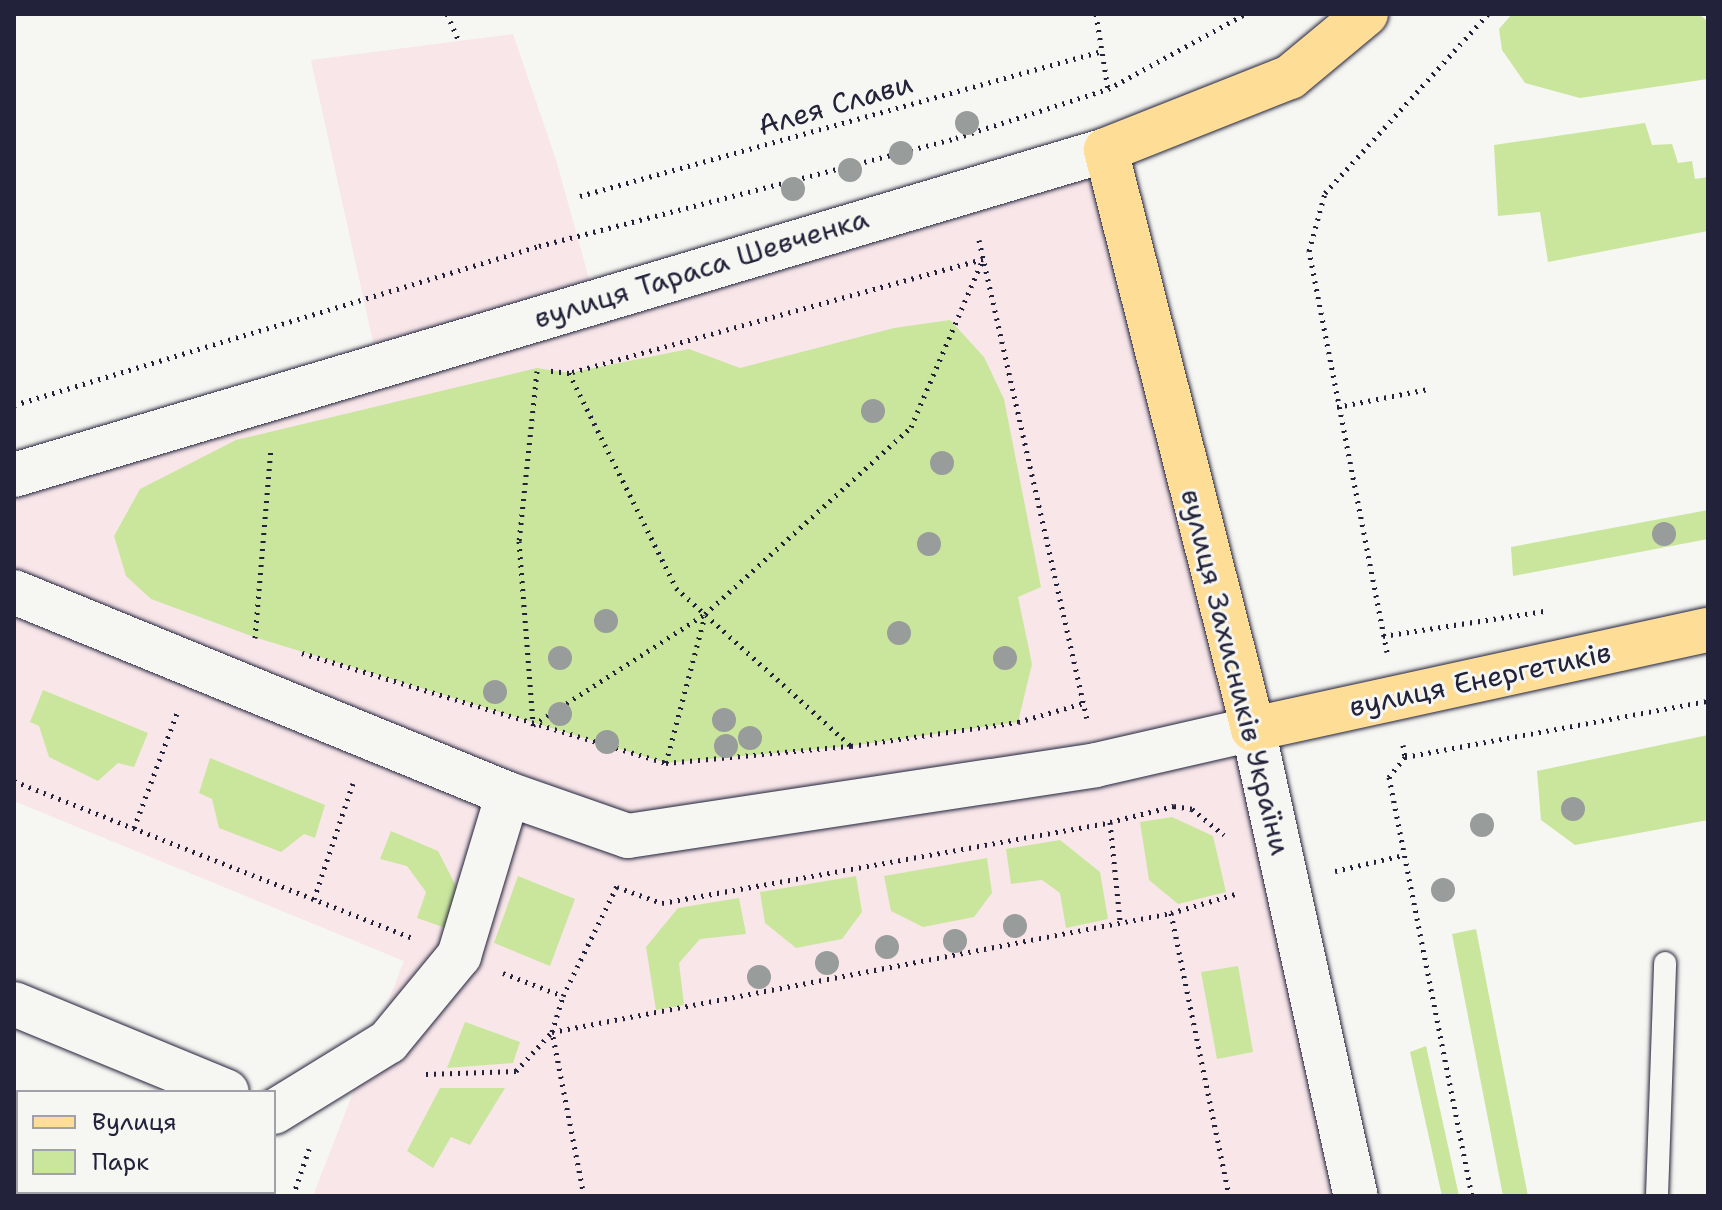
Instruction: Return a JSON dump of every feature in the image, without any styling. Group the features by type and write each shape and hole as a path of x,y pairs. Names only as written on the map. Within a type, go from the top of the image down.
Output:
{"main road":[{"name":"вулиця Тараса Шевченка","path":"1106,150 1290,77 1366,14"},
{"name":"вулиця Захисників України","path":"1106,150 1253,729"},
{"name":"вулиця Енергетиків","path":"1253,729 1708,630"}],"street":[{"name":"вулиця Тараса Шевченка","path":"14,475 967,188 1106,150"},
{"path":"14,592 508,794 628,836 1096,765 1253,729"},
{"name":"вулиця Захисників України","path":"1253,729 1356,1196"},
{"path":"276,1112 388,1042 459,956 508,794"},
{"path":"14,1004 222,1090"}],"lane":[{"path":"1657,1196 1665,963"}],"path":[{"path":"447,14 458,39"},
{"path":"1096,14 1108,89"},
{"path":"14,405 539,246 956,138 1108,89 1245,14"},
{"path":"1405,757 1397,696 1337,407 1309,251 1325,193 1488,14"},
{"name":"Алея Слави","path":"580,196 1102,51"},
{"path":"956,138 1096,765"},
{"path":"522,372 537,368 569,373 983,259"},
{"path":"533,725 705,614 911,427 983,259"},
{"path":"533,725 519,541 537,368"},
{"path":"569,373 676,588 851,746"},
{"path":"1337,407 1428,389"},
{"path":"269,642 254,637 272,432"},
{"path":"666,763 705,614"},
{"path":"298,651 666,763 851,746 1018,722 1084,703"},
{"path":"1472,1196 1389,777 1405,757 1708,701"},
{"path":"134,828 178,708"},
{"path":"314,899 359,767"},
{"path":"14,781 393,930"},
{"path":"1110,822 1174,806 1207,818 1227,838"},
{"path":"1234,880 1237,894"},
{"path":"415,1075 516,1071 552,1032 563,996 617,886"},
{"path":"552,1032 1171,913 1229,1196"},
{"path":"459,956 563,996"},
{"path":"552,1032 584,1196"}],"shaded area":[{"path":"513,34 556,160 595,300 1106,150 1356,1196 313,1196 404,961 14,801 14,475 378,365 311,60"}],"green space":[{"path":"1512,14 1699,14 1708,22 1708,79 1580,98 1525,83 1502,50 1499,29"},
{"path":"1645,123 1652,145 1672,144 1678,163 1692,161 1695,179 1708,177 1708,231 1548,262 1540,212 1498,216 1494,145"},
{"path":"950,320 984,357 1004,399 1041,587 1018,597 1032,664 1018,722 851,746 666,763 254,637 151,599 126,576 114,536 140,489 236,440 537,368 569,373 689,349 740,368 894,328"},
{"path":"1708,510 1708,539 1513,576 1511,547"},
{"path":"43,690 148,733 134,767 118,763 98,781 49,757 39,726 30,722"},
{"path":"1708,735 1708,820 1575,845 1541,820 1537,771"},
{"path":"210,758 325,805 315,838 304,834 281,852 219,828 212,799 199,793"},
{"path":"1172,817 1213,836 1226,892 1178,904 1149,880 1140,822"},
{"path":"391,831 438,851 457,888 446,928 417,918 426,892 407,866 380,859"},
{"path":"1060,840 1100,872 1108,919 1066,928 1060,893 1042,880 1011,884 1006,849"},
{"path":"987,858 992,893 974,917 923,927 891,911 884,876"},
{"path":"518,876 575,899 550,966 494,943"},
{"path":"856,876 862,912 842,939 796,948 765,923 760,892"},
{"path":"739,898 746,934 700,939 679,963 684,1005 656,1010 646,947 678,908"},
{"path":"1476,929 1528,1196 1503,1196 1452,934"},
{"path":"1238,966 1253,1052 1217,1059 1201,972"},
{"path":"465,1022 520,1042 513,1063 447,1068"},
{"path":"1426,1046 1459,1196 1442,1196 1410,1052"},
{"path":"440,1088 505,1088 470,1145 451,1137 433,1168 407,1151"}]}
